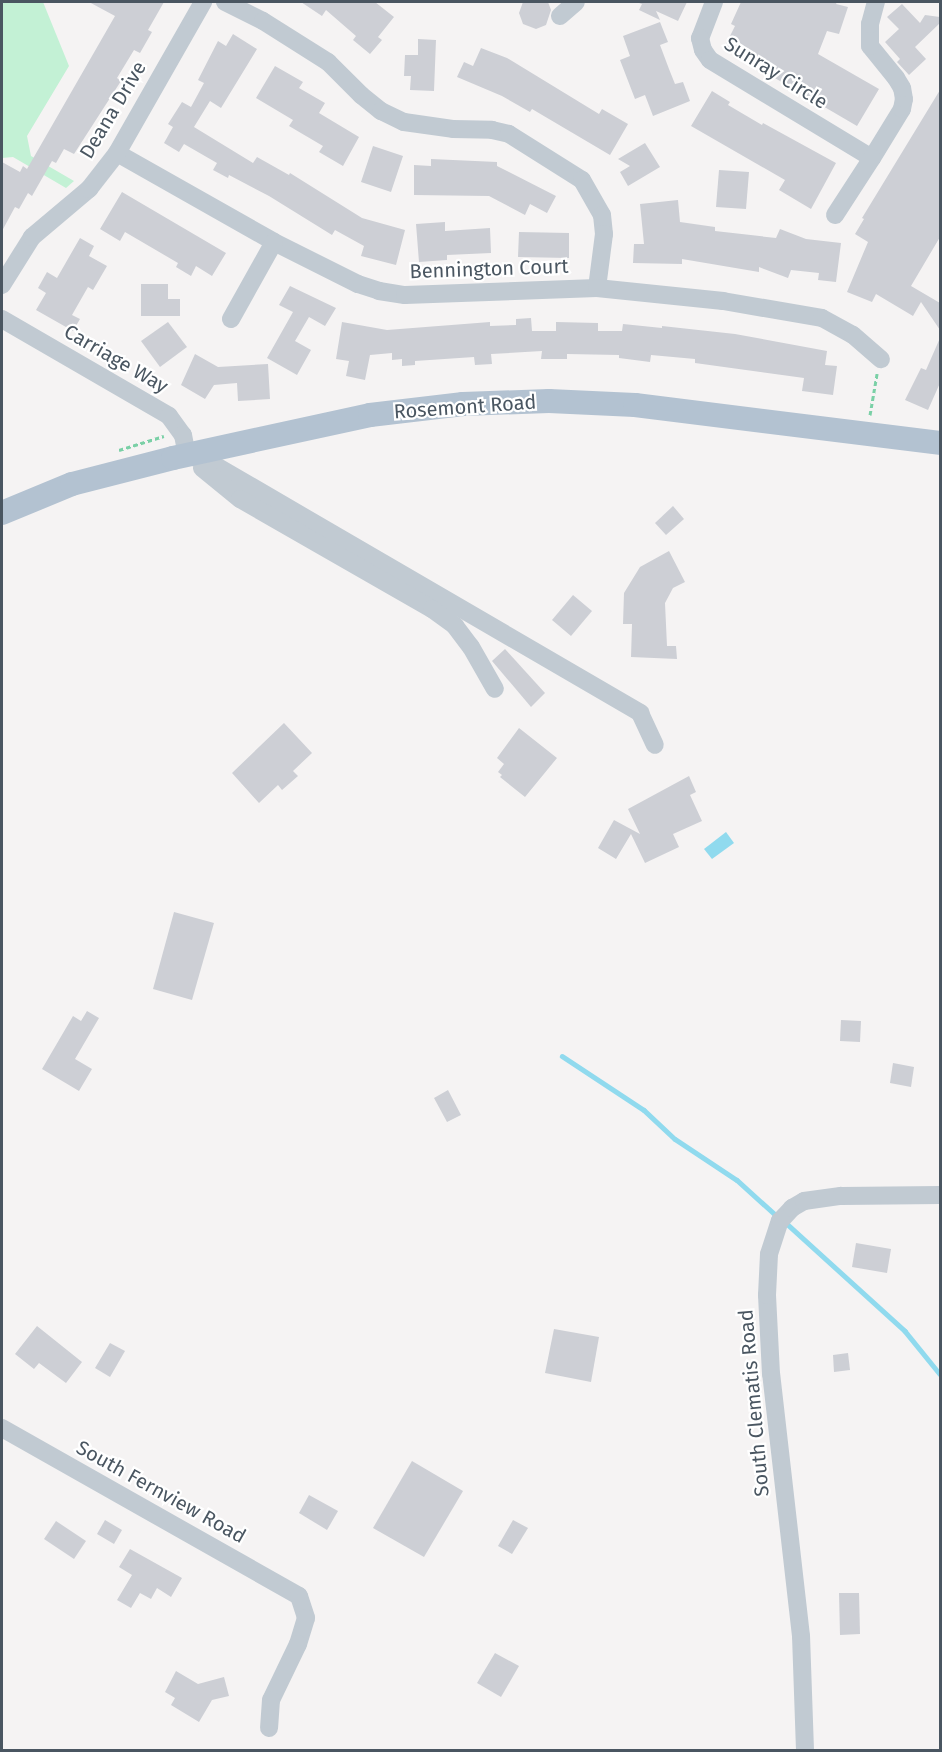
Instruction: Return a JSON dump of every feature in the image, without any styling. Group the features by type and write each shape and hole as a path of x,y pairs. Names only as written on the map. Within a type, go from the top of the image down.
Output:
{"main road":[{"name":"Rosemont Road","path":"2,513 72,484 187,455 370,415 462,404 519,402 635,405 940,443"}],"street":[{"name":"Deana Drive","path":"2,285 32,237 89,189 117,153 203,2"},
{"path":"225,2 263,21 328,62 361,95 381,111 404,122 453,129 492,130 509,134 582,180 602,213 604,234 597,288"},
{"path":"560,16 576,2"},
{"name":"Sunray Circle","path":"714,2 700,38 703,50 710,60 872,158"},
{"path":"835,215 902,109 904,99 902,88 896,78 870,46 870,24 876,2"},
{"name":"Bennington Court","path":"117,153 274,242 358,284 390,293 405,295 597,288 723,301 822,318 853,335 881,359"},
{"path":"231,319 274,242"},
{"name":"Carriage Way","path":"2,319 169,416 183,435 187,455"},
{"path":"187,455 240,499 432,609 455,626 471,647 495,689"},
{"path":"187,455 211,463 640,713 655,745"},
{"name":"South Clematis Road","path":"805,1750 801,1636 771,1374 767,1295 769,1254 780,1221 792,1208 804,1201 841,1196 940,1195"},
{"name":"South Fernview Road","path":"2,1428 299,1596 306,1618 298,1644 271,1700 269,1728"}],"path":[{"path":"870,416 874,386"}],"green space":[{"path":"2,2 43,2 69,66 27,136 31,156 74,181 66,188 13,157 2,158"}],"water":[{"path":"726,832 734,843 712,859 704,849"}],"building":[{"path":"89,2 164,2 148,30 152,32 140,53 134,50 117,78 121,81 74,154 64,149 56,163 52,161 32,196 28,193 19,209 15,207 2,231 2,162 20,172 23,166 27,169 115,16"},
{"path":"301,2 375,2 394,17 378,37 382,40 370,54 353,40 356,36 326,10 322,16"},
{"path":"523,2 548,2 551,10 546,25 536,29 523,24 519,13"},
{"path":"636,2 687,2 678,21 656,11 660,20 639,10 642,4"},
{"path":"741,2 837,2 836,4 848,7 839,34 827,31 818,54 879,89 857,126 768,74 772,67 725,46 735,26 731,24"},
{"path":"902,4 920,23 925,15 940,17 940,23 915,47 926,59 909,75 897,62 900,59 885,42 899,29 887,17"},
{"path":"660,22 668,42 660,45 669,69 675,84 683,82 690,101 653,116 645,95 635,99 620,60 630,56 623,36"},
{"path":"233,34 257,49 221,108 210,101 194,127 253,163 257,157 289,175 290,173 362,218 405,230 396,265 361,256 364,246 335,230 332,235 269,196 229,175 228,178 213,170 217,163 184,144 179,152 164,143 173,127 168,124 182,102 191,107 204,83 198,80 218,41 226,46"},
{"path":"418,39 436,40 434,91 410,90 411,76 404,76 405,55 418,55"},
{"path":"481,48 507,58 599,114 602,109 628,124 610,155 532,109 530,112 502,96 457,77 464,62 473,66"},
{"path":"275,66 303,82 299,88 325,103 319,113 359,137 343,166 319,152 323,146 289,126 293,120 256,98"},
{"path":"940,90 940,237 911,286 940,303 940,330 921,302 913,316 876,294 872,302 847,292 868,242 855,234 864,219 862,218"},
{"path":"712,91 730,102 728,105 762,125 763,123 836,163 811,209 779,190 785,180 691,126"},
{"path":"645,143 660,167 628,186 620,172 630,166 618,159"},
{"path":"373,146 403,156 391,192 361,182"},
{"path":"431,159 497,162 497,166 556,196 547,213 530,204 525,215 489,196 414,195 414,165 431,166"},
{"path":"719,170 749,172 746,209 716,207"},
{"path":"122,192 226,253 212,276 196,266 191,276 176,267 178,263 125,232 120,241 100,229"},
{"path":"678,200 680,222 715,227 715,231 776,238 780,229 806,239 841,243 836,282 818,280 819,273 791,270 788,278 759,267 759,272 682,259 682,264 633,263 634,244 644,244 640,204"},
{"path":"445,222 445,231 490,228 491,253 447,255 447,260 419,262 416,224"},
{"path":"519,232 569,233 569,258 518,257"},
{"path":"80,238 94,246 89,256 107,266 93,290 88,287 72,315 80,319 73,331 36,310 46,293 38,288 47,272 57,278"},
{"path":"141,284 168,284 168,299 180,299 180,316 141,316"},
{"path":"290,286 336,308 325,326 309,317 295,341 311,350 297,375 267,358 293,312 279,305"},
{"path":"531,318 532,331 556,331 556,322 598,323 598,331 622,331 623,324 662,328 662,326 735,334 827,351 825,365 837,366 833,395 802,391 804,378 695,363 695,359 651,355 650,362 619,358 619,355 567,354 567,359 541,359 542,351 491,354 492,364 475,365 474,357 415,361 415,365 402,366 402,359 392,360 392,353 370,355 365,380 346,376 349,361 336,359 342,322 387,330 490,322 490,326 516,325 516,319"},
{"path":"168,322 187,347 160,367 141,341"},
{"path":"940,338 940,383 928,410 905,400 921,368 926,370"},
{"path":"195,354 218,367 268,364 270,399 238,401 237,383 214,385 205,399 181,385"},
{"path":"673,506 684,519 666,535 655,523"},
{"path":"669,551 685,582 673,588 665,603 667,646 676,646 677,659 631,657 632,624 623,624 624,593 640,567"},
{"path":"573,595 592,611 571,636 552,620"},
{"path":"505,649 545,693 531,707 492,661"},
{"path":"284,723 312,753 293,771 298,776 282,790 278,785 259,803 232,773"},
{"path":"519,728 557,758 525,797 500,777 502,775 498,772 504,764 497,758"},
{"path":"689,776 696,792 690,795 702,821 673,834 679,847 645,863 631,834 616,859 598,848 614,820 640,834 628,809"},
{"path":"174,912 214,923 192,1000 153,989"},
{"path":"87,1011 99,1018 75,1059 92,1069 79,1091 42,1069 73,1016 81,1021"},
{"path":"841,1020 861,1021 860,1042 840,1041"},
{"path":"893,1063 914,1067 911,1087 890,1083"},
{"path":"448,1090 461,1115 447,1122 434,1098"},
{"path":"856,1243 891,1249 887,1273 852,1267"},
{"path":"37,1326 82,1362 66,1383 39,1363 34,1369 15,1354"},
{"path":"554,1329 599,1337 591,1382 545,1373"},
{"path":"110,1343 125,1351 110,1377 95,1368"},
{"path":"848,1353 850,1370 834,1372 833,1355"},
{"path":"412,1461 463,1491 424,1557 373,1528"},
{"path":"309,1495 338,1511 327,1530 299,1513"},
{"path":"105,1520 122,1530 114,1544 97,1534"},
{"path":"513,1520 528,1528 512,1554 498,1546"},
{"path":"56,1521 86,1541 74,1559 44,1539"},
{"path":"130,1549 182,1578 171,1597 157,1588 151,1599 140,1593 131,1608 117,1600 132,1575 119,1567"},
{"path":"839,1593 859,1593 860,1634 840,1635"},
{"path":"495,1653 519,1666 501,1697 477,1683"},
{"path":"176,1671 198,1684 224,1677 229,1696 212,1700 199,1722 171,1705 175,1698 165,1692"}],"waterway":[{"path":"562,1056 644,1110 675,1139 737,1180 778,1217"},
{"path":"785,1222 905,1331 940,1374"}]}
